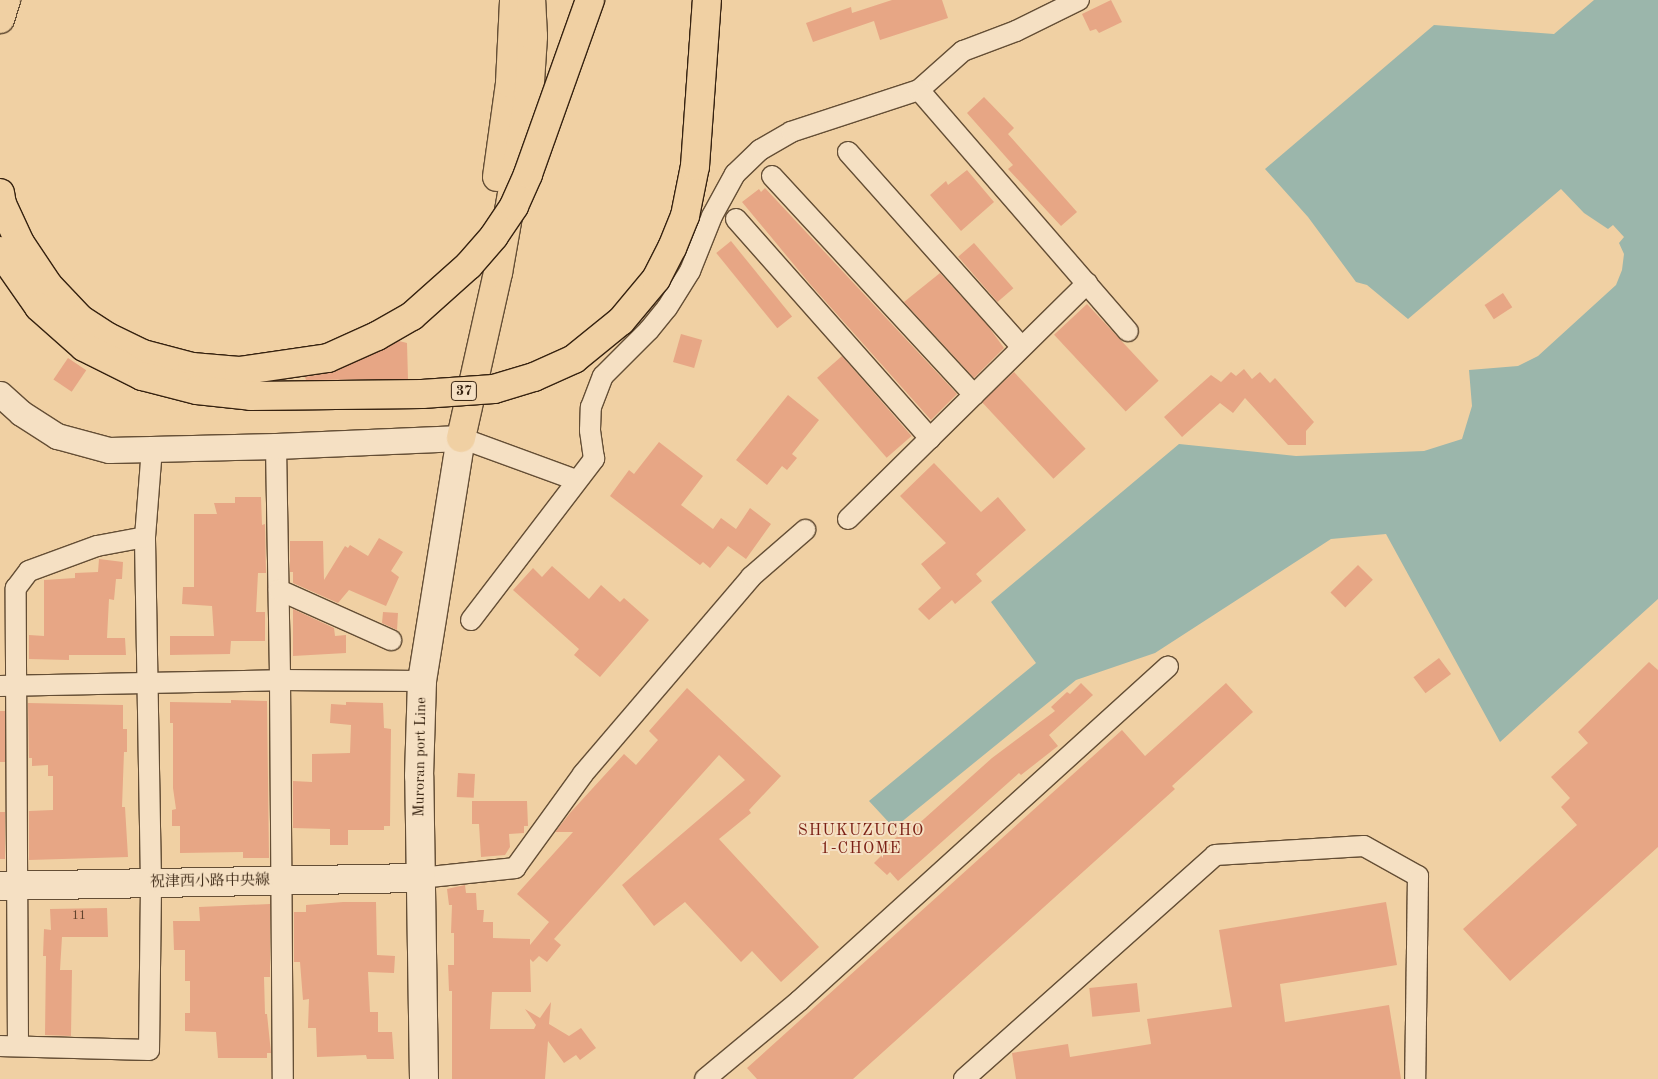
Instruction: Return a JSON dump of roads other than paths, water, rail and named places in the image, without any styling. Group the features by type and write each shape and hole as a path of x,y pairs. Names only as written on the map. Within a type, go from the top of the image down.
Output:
{"highway":[{"path":"0,20 6,0"},
{"name":"37","path":"461,438 510,83 514,0"},
{"name":"37","path":"461,438 498,273 529,97 533,36 531,0"},
{"path":"0,193 2,204 20,243 48,284 80,319 108,337 143,354 192,367 239,371 328,358 377,336 412,316 469,265 494,236 514,206 528,174 590,0"},
{"name":"37","path":"0,251 39,307 84,347 142,376 197,390 251,396 422,394 494,389 534,377 574,359 621,321 656,279 672,248 685,216 695,166 707,0"}],"main road":[{"name":"Muroran port Line","path":"424,1079 419,776 422,681 461,438"},
{"name":"祝津西小路中央線","path":"9,886 420,878"}],"street":[{"path":"471,620 576,480 594,459 590,430 591,407 603,376 649,330 667,308 690,271 722,194 741,168 760,150 791,132 919,90 963,51 1016,31 1079,0"},
{"path":"919,90 1128,331"},
{"path":"848,152 1022,347"},
{"path":"772,176 974,394"},
{"path":"736,219 930,438"},
{"path":"848,519 1087,283"},
{"path":"0,394 21,413 57,436 109,450 276,446 461,438 576,480"},
{"path":"276,446 283,1079"},
{"path":"145,537 97,546 29,572 16,588 8,686 9,1046 149,1050 151,883 145,537 152,449"},
{"path":"420,878 515,868 583,774 745,584 805,530"},
{"path":"279,590 391,640"},
{"path":"705,1079 799,1001 1168,666"},
{"path":"8,686 280,680 422,681"},
{"path":"964,1079 1215,855 1364,846 1418,876 1415,1079"}],"district":[{"name":"SHUKUZUCHO 1-CHOME","path":"861,840"}]}
